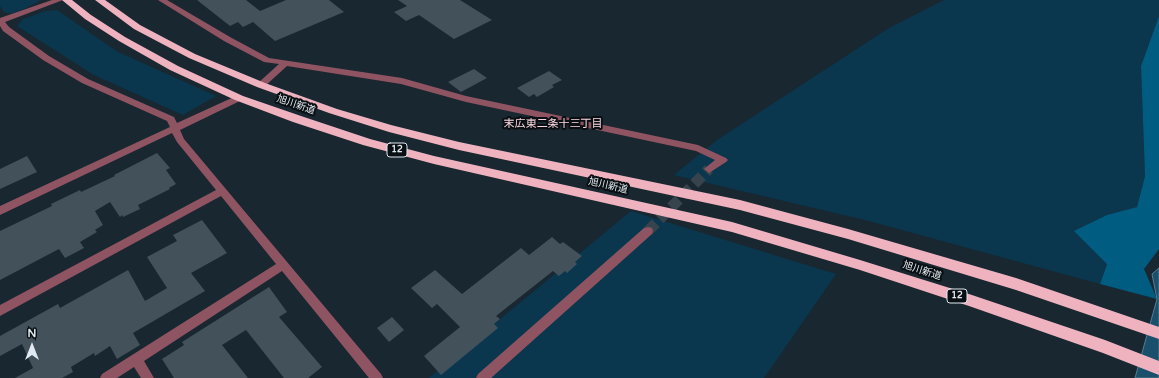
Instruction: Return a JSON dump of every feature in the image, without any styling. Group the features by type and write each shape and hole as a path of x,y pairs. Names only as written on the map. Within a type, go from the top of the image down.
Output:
{"highway":[{"name":"旭川新道","path":"66,0 88,17 135,46 197,79 239,98 297,119 367,142 434,160 753,233 969,300 1105,347 1159,368"},
{"name":"旭川新道","path":"99,0 137,27 224,71 333,111 389,128 459,146 740,205 848,234 1001,280 1159,333"}],"street":[{"path":"59,0 0,21 6,29 46,58 85,81 171,119 180,140 377,378"},
{"path":"162,0 227,39 267,60 402,81 466,99 698,148 723,160 709,169"},
{"path":"261,85 285,63"},
{"path":"0,211 239,98"},
{"path":"0,311 222,191"},
{"path":"482,378 648,231"},
{"path":"106,378 283,265"},
{"path":"136,359 148,378"}],"shaded area":[{"path":"0,0 41,0 26,8 13,13 8,13 4,12 0,6"},
{"path":"944,0 1159,0 1159,16 1141,66 1145,176 1137,207 1107,215 1107,264 1100,284 869,221 674,175 717,140 889,28"},
{"path":"57,10 118,52 216,96 183,115 94,75 17,26 23,19 46,11"},
{"path":"1159,16 1159,249 1144,269 1157,299 1100,284 1107,264 1074,231 1107,215 1137,207 1145,176 1141,66"},
{"path":"631,211 836,274 764,378 429,378"},
{"path":"1159,268 1159,378 1135,378 1157,299 1152,274"}],"building":[{"path":"197,0 246,0 260,11 286,0 329,0 344,12 275,41 253,22 243,27 238,22 230,26"},
{"path":"398,0 460,0 492,20 454,39 419,15 406,21 394,12 407,6"},
{"path":"474,69 487,78 461,92 448,82"},
{"path":"549,71 562,80 552,85 554,87 537,97 534,94 529,97 517,88"},
{"path":"157,153 170,168 166,170 176,184 169,188 170,189 138,205 140,209 123,217 122,215 120,217 110,202 95,211 103,225 95,230 97,232 80,242 84,248 65,258 59,249 0,280 0,231 52,206 51,204 80,190 81,192 115,176 114,175"},
{"path":"27,156 37,172 0,189 0,169"},
{"path":"202,220 227,253 191,273 205,291 133,333 140,345 117,359 110,346 95,356 94,353 71,367 73,372 62,378 15,378 33,368 22,344 0,356 0,336 58,304 60,308 128,270 145,301 167,288 147,257 177,241 173,235"},
{"path":"552,237 560,244 563,242 582,256 575,262 577,264 567,273 565,271 559,276 553,271 496,316 500,319 494,324 498,328 441,375 424,356 460,327 437,304 432,308 411,288 435,270 462,294 521,248 529,255"},
{"path":"269,287 287,312 279,317 322,367 308,378 284,378 246,330 222,345 248,378 174,378 162,359 184,345 182,342"},
{"path":"392,317 404,330 389,342 377,328"}],"tunnel":[{"path":"648,231 709,169"}],"district":[{"name":"末広東二条十三丁目","path":"553,124"}]}
